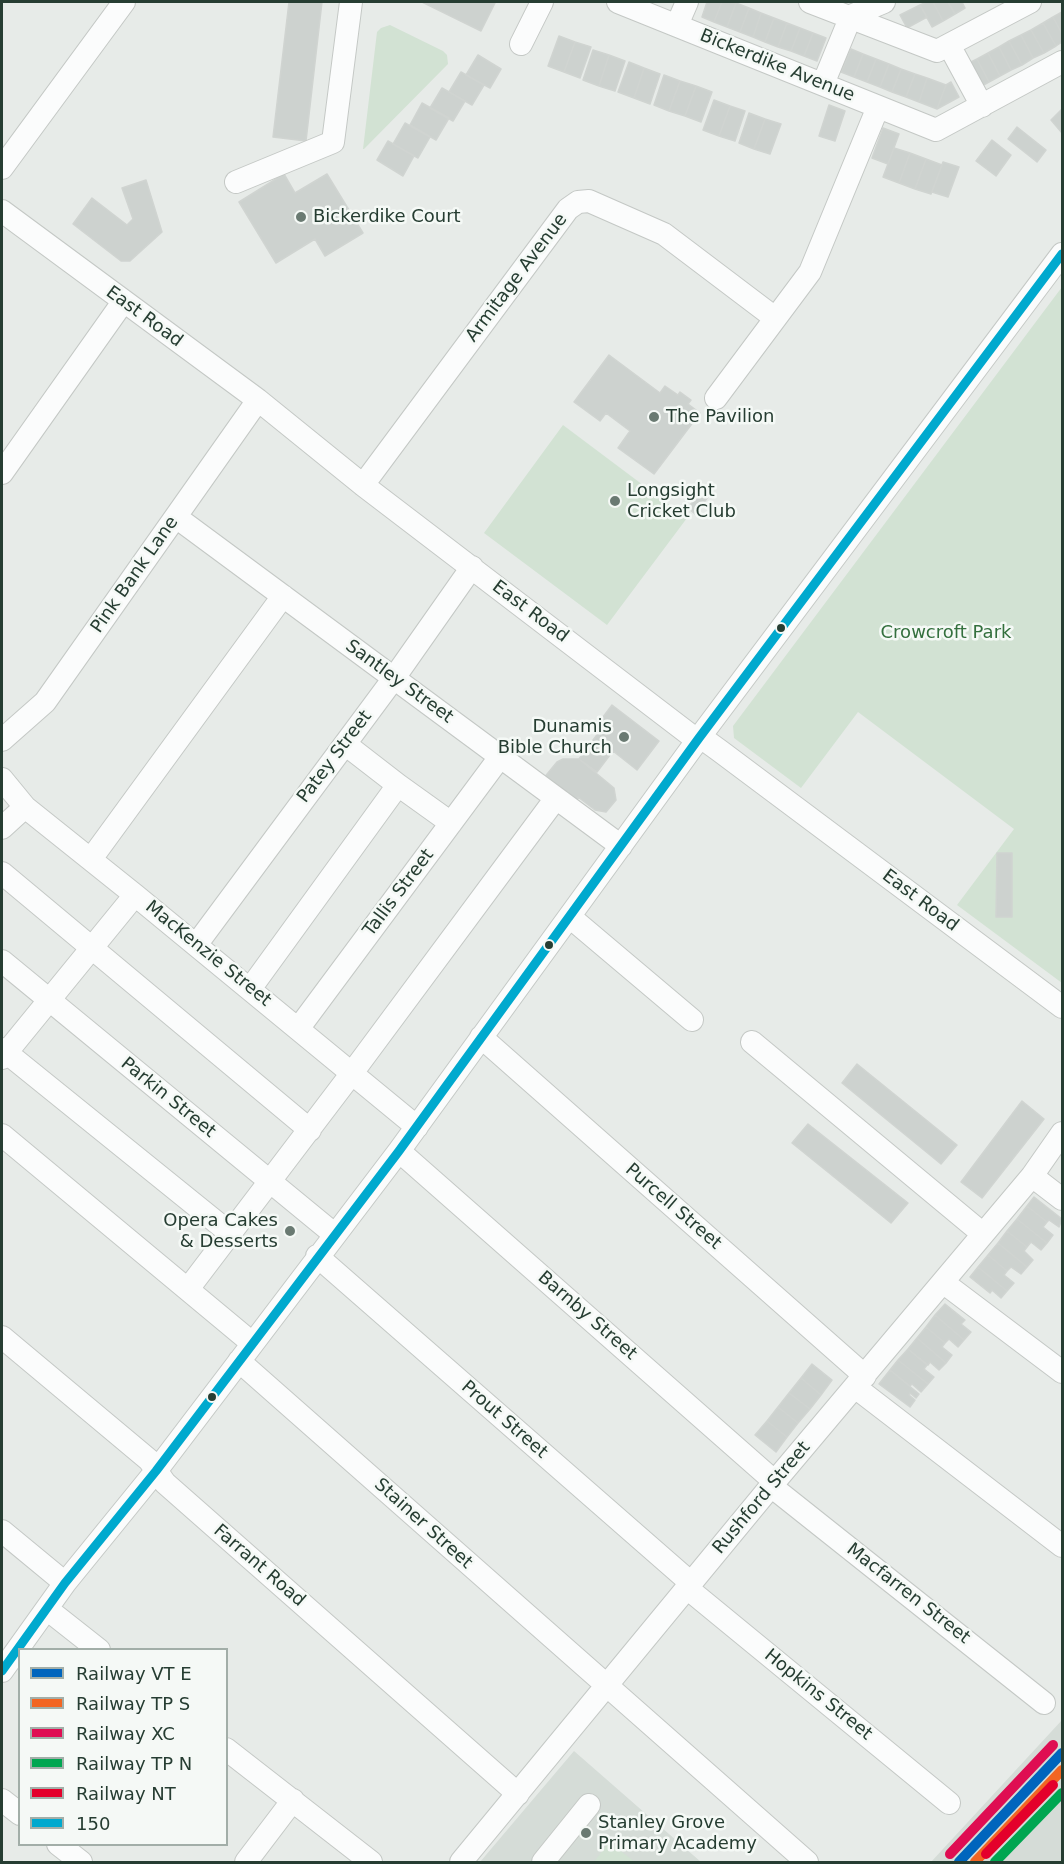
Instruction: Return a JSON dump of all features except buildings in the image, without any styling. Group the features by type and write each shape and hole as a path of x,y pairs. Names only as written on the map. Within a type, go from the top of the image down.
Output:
{"street":[{"path":"2,168 124,2"},
{"path":"236,182 333,142 351,2"},
{"path":"521,44 542,2"},
{"name":"Bickerdike Avenue","path":"618,2 936,130 982,106"},
{"path":"677,25 687,2"},
{"path":"823,84 851,16 884,2"},
{"path":"819,3 937,51 1030,2"},
{"path":"949,45 982,106 1062,62"},
{"path":"717,398 810,272 878,107"},
{"name":"Armitage Avenue","path":"363,485 568,209 578,202 589,201 664,234 775,318"},
{"name":"East Road","path":"2,211 258,400 363,485 689,734 720,751 1062,1007"},
{"path":"18,1648 65,1583 156,1471 417,1127 699,738 1062,254"},
{"path":"2,473 123,302"},
{"name":"Pink Bank Lane","path":"2,740 45,702 258,400"},
{"name":"Santley Street","path":"176,517 621,846"},
{"name":"Patey Street","path":"196,945 394,678 472,567"},
{"path":"91,859 283,596"},
{"path":"345,744 451,823"},
{"name":"Tallis Street","path":"298,1029 500,757"},
{"name":"MacKenzie Street","path":"2,779 25,807 417,1127"},
{"path":"250,989 398,785"},
{"path":"188,1289 310,1130 556,798"},
{"path":"2,828 25,807"},
{"path":"2,873 310,1130"},
{"path":"135,895 50,1000 3,1053 231,1234"},
{"path":"570,917 692,1020"},
{"name":"Parkin Street","path":"2,961 334,1234"},
{"name":"Purcell Street","path":"481,1037 860,1382 1062,1546"},
{"path":"752,1042 983,1234"},
{"name":"Rushford Street","path":"461,1863 773,1484 944,1283 1032,1176 1062,1133"},
{"path":"2,1135 252,1342"},
{"name":"Barnby Street","path":"399,1151 773,1484"},
{"path":"1032,1176 1062,1199"},
{"name":"Prout Street","path":"317,1256 689,1585"},
{"path":"944,1283 1062,1372"},
{"name":"Farrant Road","path":"2,1337 149,1460 165,1483 518,1794"},
{"name":"Stainer Street","path":"239,1361 807,1863"},
{"name":"Macfarren Street","path":"773,1484 1044,1703"},
{"path":"2,1531 65,1583"},
{"name":"Hopkins Street","path":"689,1585 949,1803"},
{"path":"46,1609 96,1648"},
{"path":"2,1671 18,1648"},
{"path":"228,1751 372,1863"},
{"path":"2,1800 18,1812"},
{"path":"246,1863 293,1800"},
{"path":"543,1863 589,1805"},
{"path":"59,1846 81,1863"}],"shaded area":[{"path":"1062,1720 1062,1862 931,1862"},
{"name":"Stanley Grove Primary Academy","path":"574,1751 701,1862 480,1862"}],"green space":[{"path":"390,25 443,51 447,55 448,64 363,149 377,32"},
{"name":"Crowcroft Park","path":"1062,287 1062,983 957,905 1014,829 858,712 801,788 734,738 733,726"},
{"path":"563,425 687,518 607,625 484,533"},
{"path":"609,1842 635,1862 594,1862"}],"transit line":[{"name":"150","path":"18,1648 65,1583 156,1471 399,1151 699,738 1062,254"},
{"name":"150","path":"2,1671 18,1649"},
{"path":"959,1862 1062,1753"},
{"path":"975,1862 1062,1770"},
{"path":"995,1862 1062,1793"}],"rail line":[{"name":"XC","path":"950,1854 1053,1745"},
{"name":"NT","path":"986,1854 1053,1785"}],"place":[{"name":"Bickerdike Court","path":"301,217"},
{"name":"The Pavilion","path":"654,417"},
{"name":"Longsight Cricket Club","path":"615,501"},
{"name":"Dunamis Bible Church","path":"624,737"},
{"name":"Opera Cakes & Desserts","path":"290,1231"},
{"name":"Stanley Grove Primary Academy","path":"586,1833"}]}
